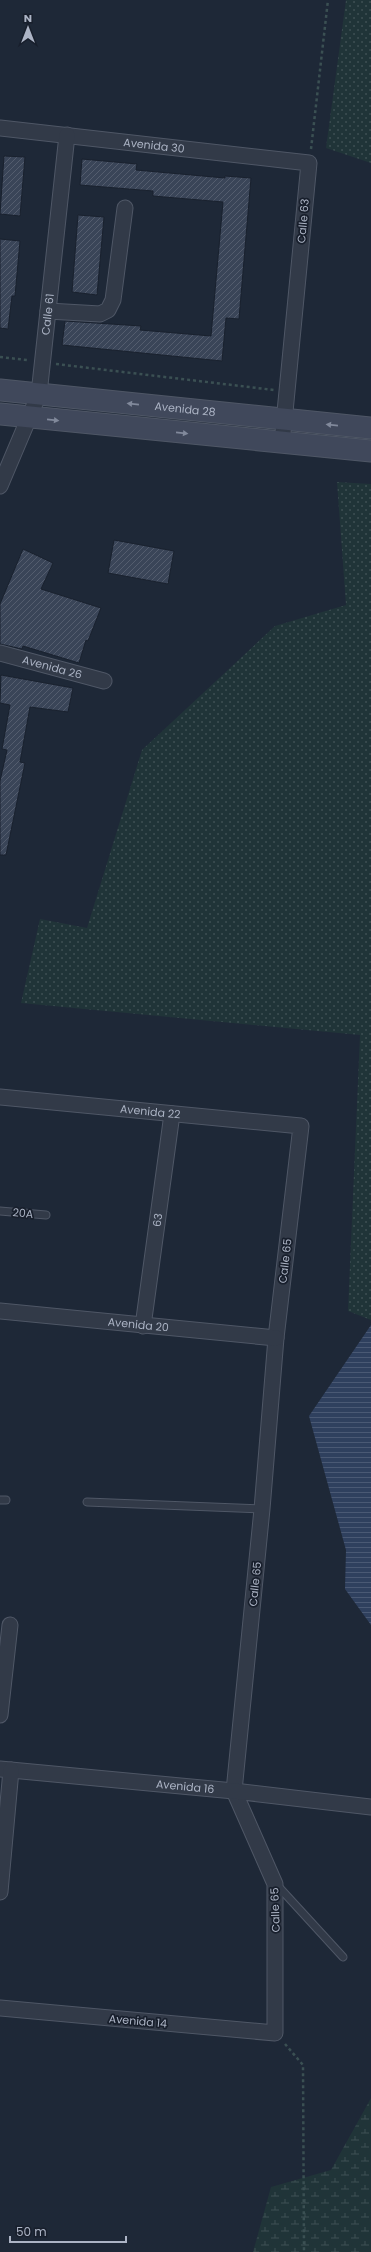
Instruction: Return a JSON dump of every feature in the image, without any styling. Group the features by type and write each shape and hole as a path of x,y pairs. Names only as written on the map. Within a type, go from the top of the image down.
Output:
{"main road":[{"name":"Avenida 28","path":"0,390 371,428"},
{"path":"0,414 371,451"}],"street":[{"name":"Avenida 30","path":"0,128 309,163"},
{"name":"Calle 61","path":"0,486 39,394 67,135"},
{"name":"Calle 63","path":"282,443 309,163"},
{"path":"48,311 100,314 108,310 113,300 125,208"},
{"name":"Avenida 26","path":"0,653 104,681"},
{"name":"Avenida 22","path":"0,1097 301,1126"},
{"name":"63","path":"143,1326 172,1114"},
{"name":"Calle 65","path":"275,2033 275,1884 234,1791 262,1509 276,1338 301,1126"},
{"name":"Avenida 20","path":"0,1311 276,1338"},
{"path":"0,1714 10,1625"},
{"path":"0,1892 5,1770"},
{"name":"Avenida 16","path":"5,1770 234,1791 371,1807"},
{"name":"Avenida 14","path":"0,2008 275,2033"}],"lane":[{"name":"20A","path":"0,1210 46,1215"},
{"path":"87,1502 262,1509"},
{"path":"275,1884 343,1957"}],"path":[{"path":"309,163 328,0"},
{"path":"0,357 287,391"},
{"path":"275,2033 303,2065 304,2252"}],"green space":[{"path":"346,0 371,0 371,163 326,148"},
{"path":"337,482 371,484 371,1320 348,1311 360,1035 21,1003 40,919 87,928 142,750 275,626 346,605"},
{"path":"371,2098 371,2252 253,2252 271,2187 331,2170"}],"water":[{"path":"371,1325 371,1625 345,1589 346,1550 309,1416"}],"building":[{"path":"4,156 25,157 20,216 0,214"},
{"path":"82,159 137,164 136,170 225,178 225,176 251,178 239,319 226,318 222,361 62,345 65,321 141,326 140,330 211,336 223,202 153,196 153,191 80,185"},
{"path":"78,215 104,217 97,295 72,292"},
{"path":"0,239 20,241 15,296 12,296 8,329 0,328"},
{"path":"114,540 174,551 168,584 108,573"},
{"path":"23,549 53,563 41,589 101,608 88,641 86,640 79,663 23,646 22,649 0,644 0,604"},
{"path":"1,675 73,688 68,712 30,707 20,762 25,763 6,855 0,855 0,781 7,750 2,749 10,705 0,703"}]}
